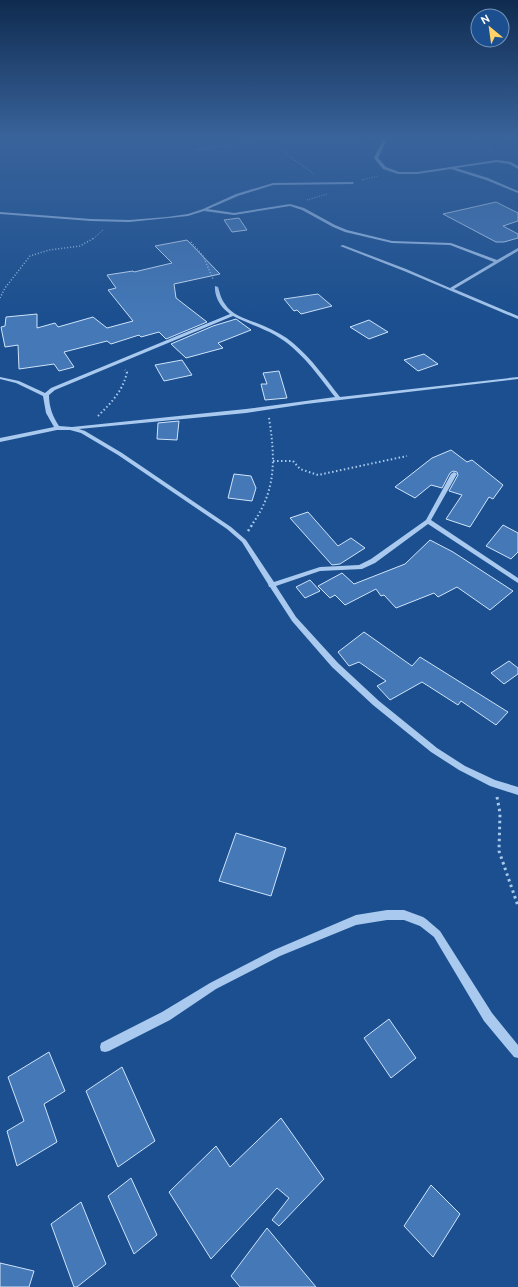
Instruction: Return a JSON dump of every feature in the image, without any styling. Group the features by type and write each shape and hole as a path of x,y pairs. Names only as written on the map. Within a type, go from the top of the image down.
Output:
{"street":[{"path":"0,213 91,220 181,216 204,210 230,198"},
{"path":"204,210 234,214 290,205 302,209 346,231 392,242 451,244 496,262"},
{"path":"342,246 451,289 518,318"},
{"path":"451,289 518,249"},
{"path":"216,287 219,300 232,315 267,328 295,346 306,357 338,398"},
{"path":"46,395 63,383 119,362 232,315"},
{"path":"0,378 12,379 31,390 46,395"},
{"path":"0,440 57,428 174,419 338,398 518,378"},
{"path":"46,395 47,411 57,428"},
{"path":"70,428 83,432 120,454 243,540 258,561 271,585 302,629 335,665 376,703 434,750 462,768 493,784 518,791"},
{"path":"271,585 320,569 363,566 386,553 428,521 454,474"},
{"path":"428,521 518,581"},
{"path":"104,1047 166,1016 213,986 277,953 356,920 387,915 404,915 423,922 437,934 488,1017 518,1053"}],"path":[{"path":"0,298 5,288 30,256 49,250 80,246 97,236 116,220"},
{"path":"191,242 203,256 216,287"},
{"path":"90,425 118,396 126,383 127,372 119,362"},
{"path":"243,540 264,505 271,485 274,448 267,408"},
{"path":"273,461 293,461 299,468 318,475 407,456"},
{"path":"493,784 500,813 499,850 518,906"}],"building":[{"path":"496,202 518,213 518,221 503,226 518,234 518,238 504,242 496,242 443,214"},
{"path":"239,218 247,230 232,232 224,220"},
{"path":"187,240 220,274 174,284 176,298 207,322 166,339 159,332 141,337 139,335 111,344 107,341 64,352 74,367 59,371 54,364 19,369 18,345 5,347 1,327 5,326 6,317 37,314 37,328 55,323 58,327 93,317 107,328 133,321 108,290 116,288 107,275 134,272 172,263 155,246"},
{"path":"318,294 332,306 301,314 297,310 294,311 284,299"},
{"path":"236,319 251,330 218,343 223,348 186,358 171,344 213,326"},
{"path":"369,320 388,332 369,339 350,327"},
{"path":"424,354 438,364 418,371 404,360"},
{"path":"182,360 192,375 164,381 155,365"},
{"path":"279,371 287,398 265,400 261,384 267,384 263,373"},
{"path":"179,421 177,440 157,439 158,423"},
{"path":"451,450 467,462 472,460 503,485 493,499 489,497 470,527 446,519 462,495 449,491 458,475 457,472 453,471 450,473 442,488 431,485 415,498 395,487 432,458"},
{"path":"234,474 251,476 256,488 252,501 228,498"},
{"path":"308,512 338,546 351,538 365,548 340,564 332,565 290,518"},
{"path":"503,525 518,533 518,552 511,559 486,546"},
{"path":"430,540 453,552 513,591 490,610 457,587 438,597 434,593 396,608 384,595 381,596 376,589 345,605 335,595 330,598 318,586 342,573 354,584 405,564"},
{"path":"310,580 320,591 305,598 296,587"},
{"path":"364,632 412,666 420,657 508,712 496,725 461,701 458,705 422,682 390,700 377,686 386,681 359,662 349,666 338,652"},
{"path":"509,661 518,668 518,674 504,684 491,673"},
{"path":"236,833 286,848 271,896 219,881"},
{"path":"389,1019 416,1058 391,1078 364,1038"},
{"path":"49,1052 65,1091 44,1104 57,1142 17,1166 7,1131 24,1121 8,1077"},
{"path":"122,1067 155,1141 118,1167 86,1091"},
{"path":"281,1118 324,1179 279,1226 272,1220 289,1198 277,1188 211,1259 169,1192 216,1146 230,1167"},
{"path":"131,1178 157,1235 134,1254 108,1196"},
{"path":"431,1185 460,1214 433,1257 404,1226"},
{"path":"81,1202 106,1264 77,1287 74,1287 51,1224"},
{"path":"267,1228 316,1287 240,1287 231,1276"},
{"path":"0,1263 34,1271 29,1287 0,1287"}]}
